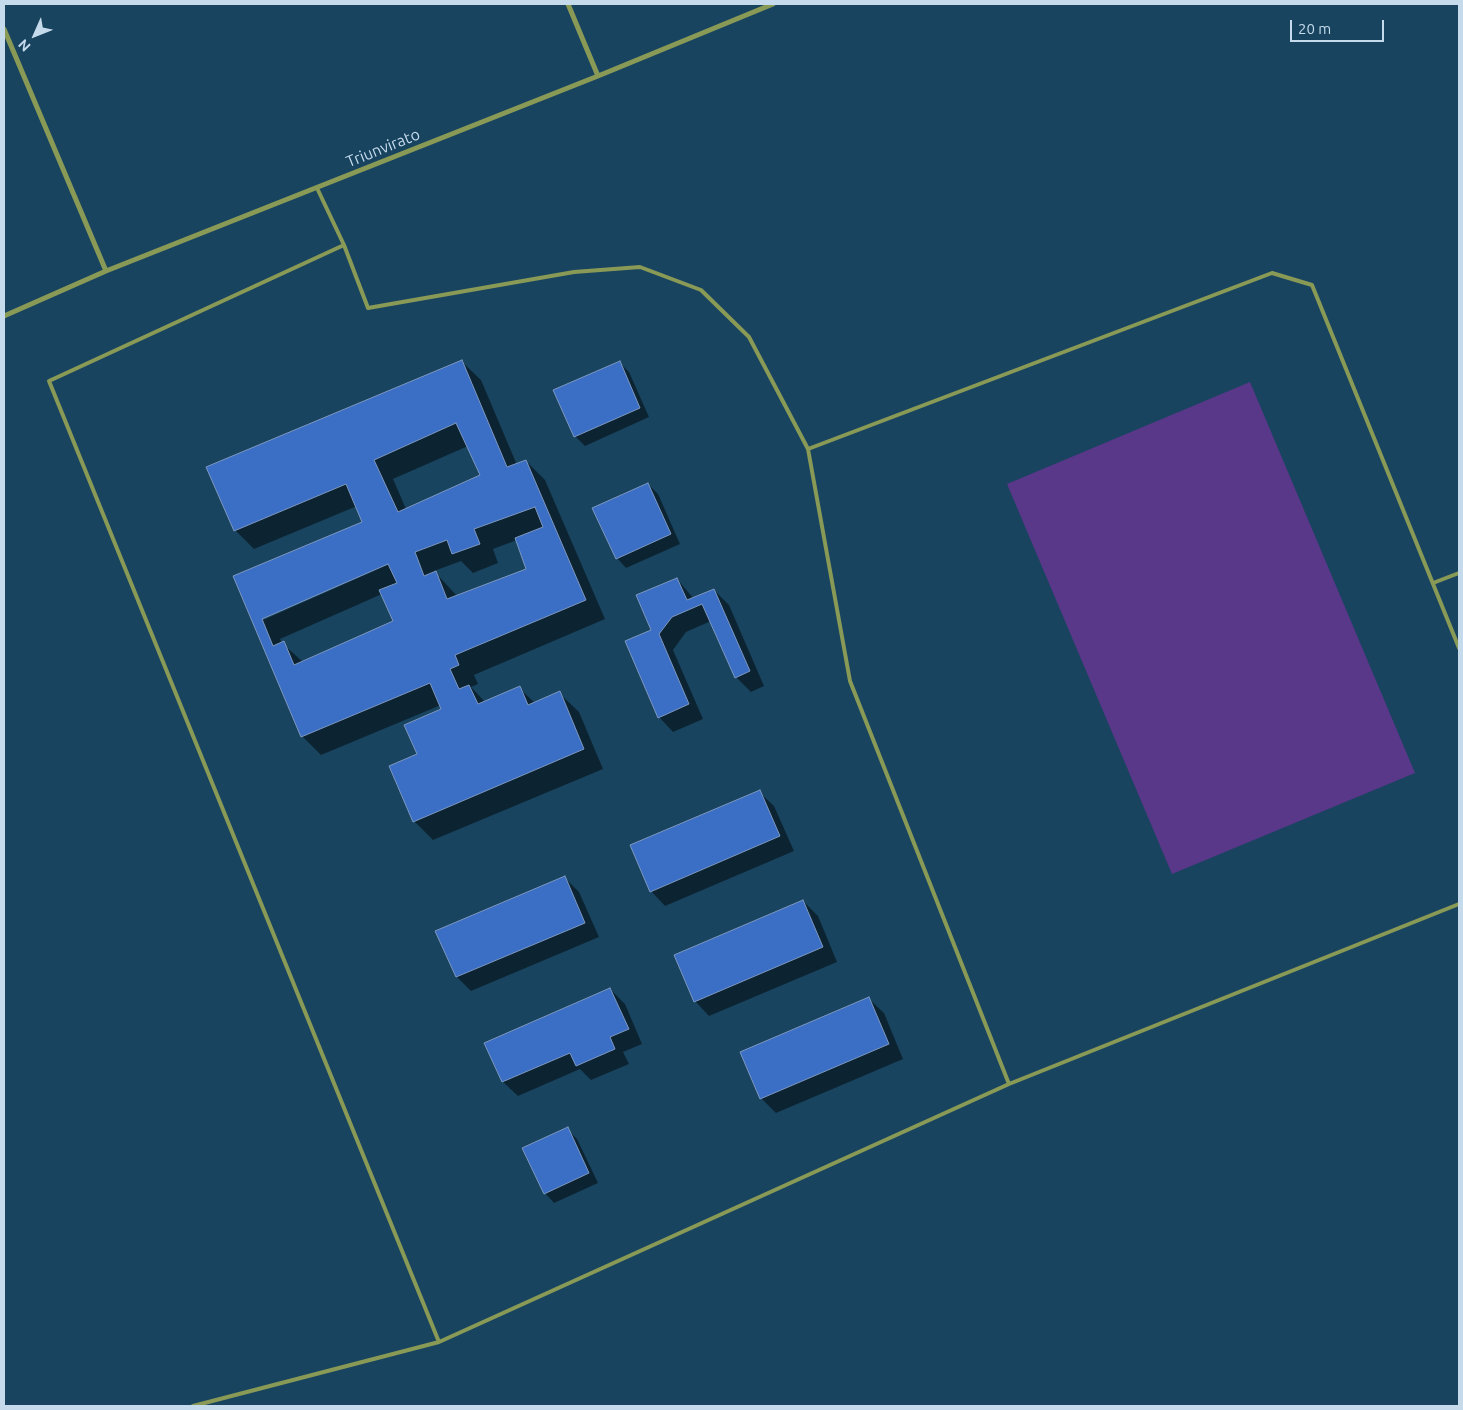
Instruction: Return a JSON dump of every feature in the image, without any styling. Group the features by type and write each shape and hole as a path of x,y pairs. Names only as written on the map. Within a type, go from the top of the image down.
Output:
{"street":[{"path":"568,4 598,76"},
{"name":"Triunvirato","path":"4,316 106,271 598,76 773,4"},
{"path":"4,29 106,271"}],"lane":[{"path":"317,188 344,245 368,308 574,272 640,267 701,290 748,337 808,449 850,680 1009,1084"},
{"path":"344,245 49,381 439,1342"},
{"path":"808,449 1272,273 1312,285 1459,648"},
{"path":"1433,583 1459,573"},
{"path":"193,1406 439,1342 1009,1084 1459,904"}],"shaded area":[{"path":"1250,382 1415,773 1172,874 1007,484"}],"building":[{"path":"462,360 507,467 526,460 586,600 455,655 459,665 450,669 459,689 469,685 478,704 520,686 528,705 560,691 584,749 413,822 389,766 417,754 404,725 441,709 430,683 301,737 233,576 362,522 346,484 234,531 206,467","holes":["456,423 480,475 398,512 374,460","535,507 543,527 515,538 526,569 447,599 436,571 424,576 415,552 447,540 452,554 480,544 474,529","388,564 397,583 379,590 393,621 294,665 284,641 273,646 262,619"]},
{"path":"620,361 640,408 574,437 553,390"},
{"path":"648,483 671,534 616,559 592,508"},
{"path":"677,578 687,600 714,589 750,671 735,678 702,604 672,617 659,634 689,704 658,718 625,641 651,630 636,595"},
{"path":"760,790 780,836 650,892 630,845"},
{"path":"565,876 585,923 456,977 435,931"},
{"path":"803,900 823,947 694,1002 674,955"},
{"path":"610,988 629,1029 610,1037 615,1049 576,1066 570,1053 502,1082 484,1043"},
{"path":"869,997 889,1044 760,1099 740,1052"},
{"path":"568,1127 589,1173 544,1194 522,1148"}]}
